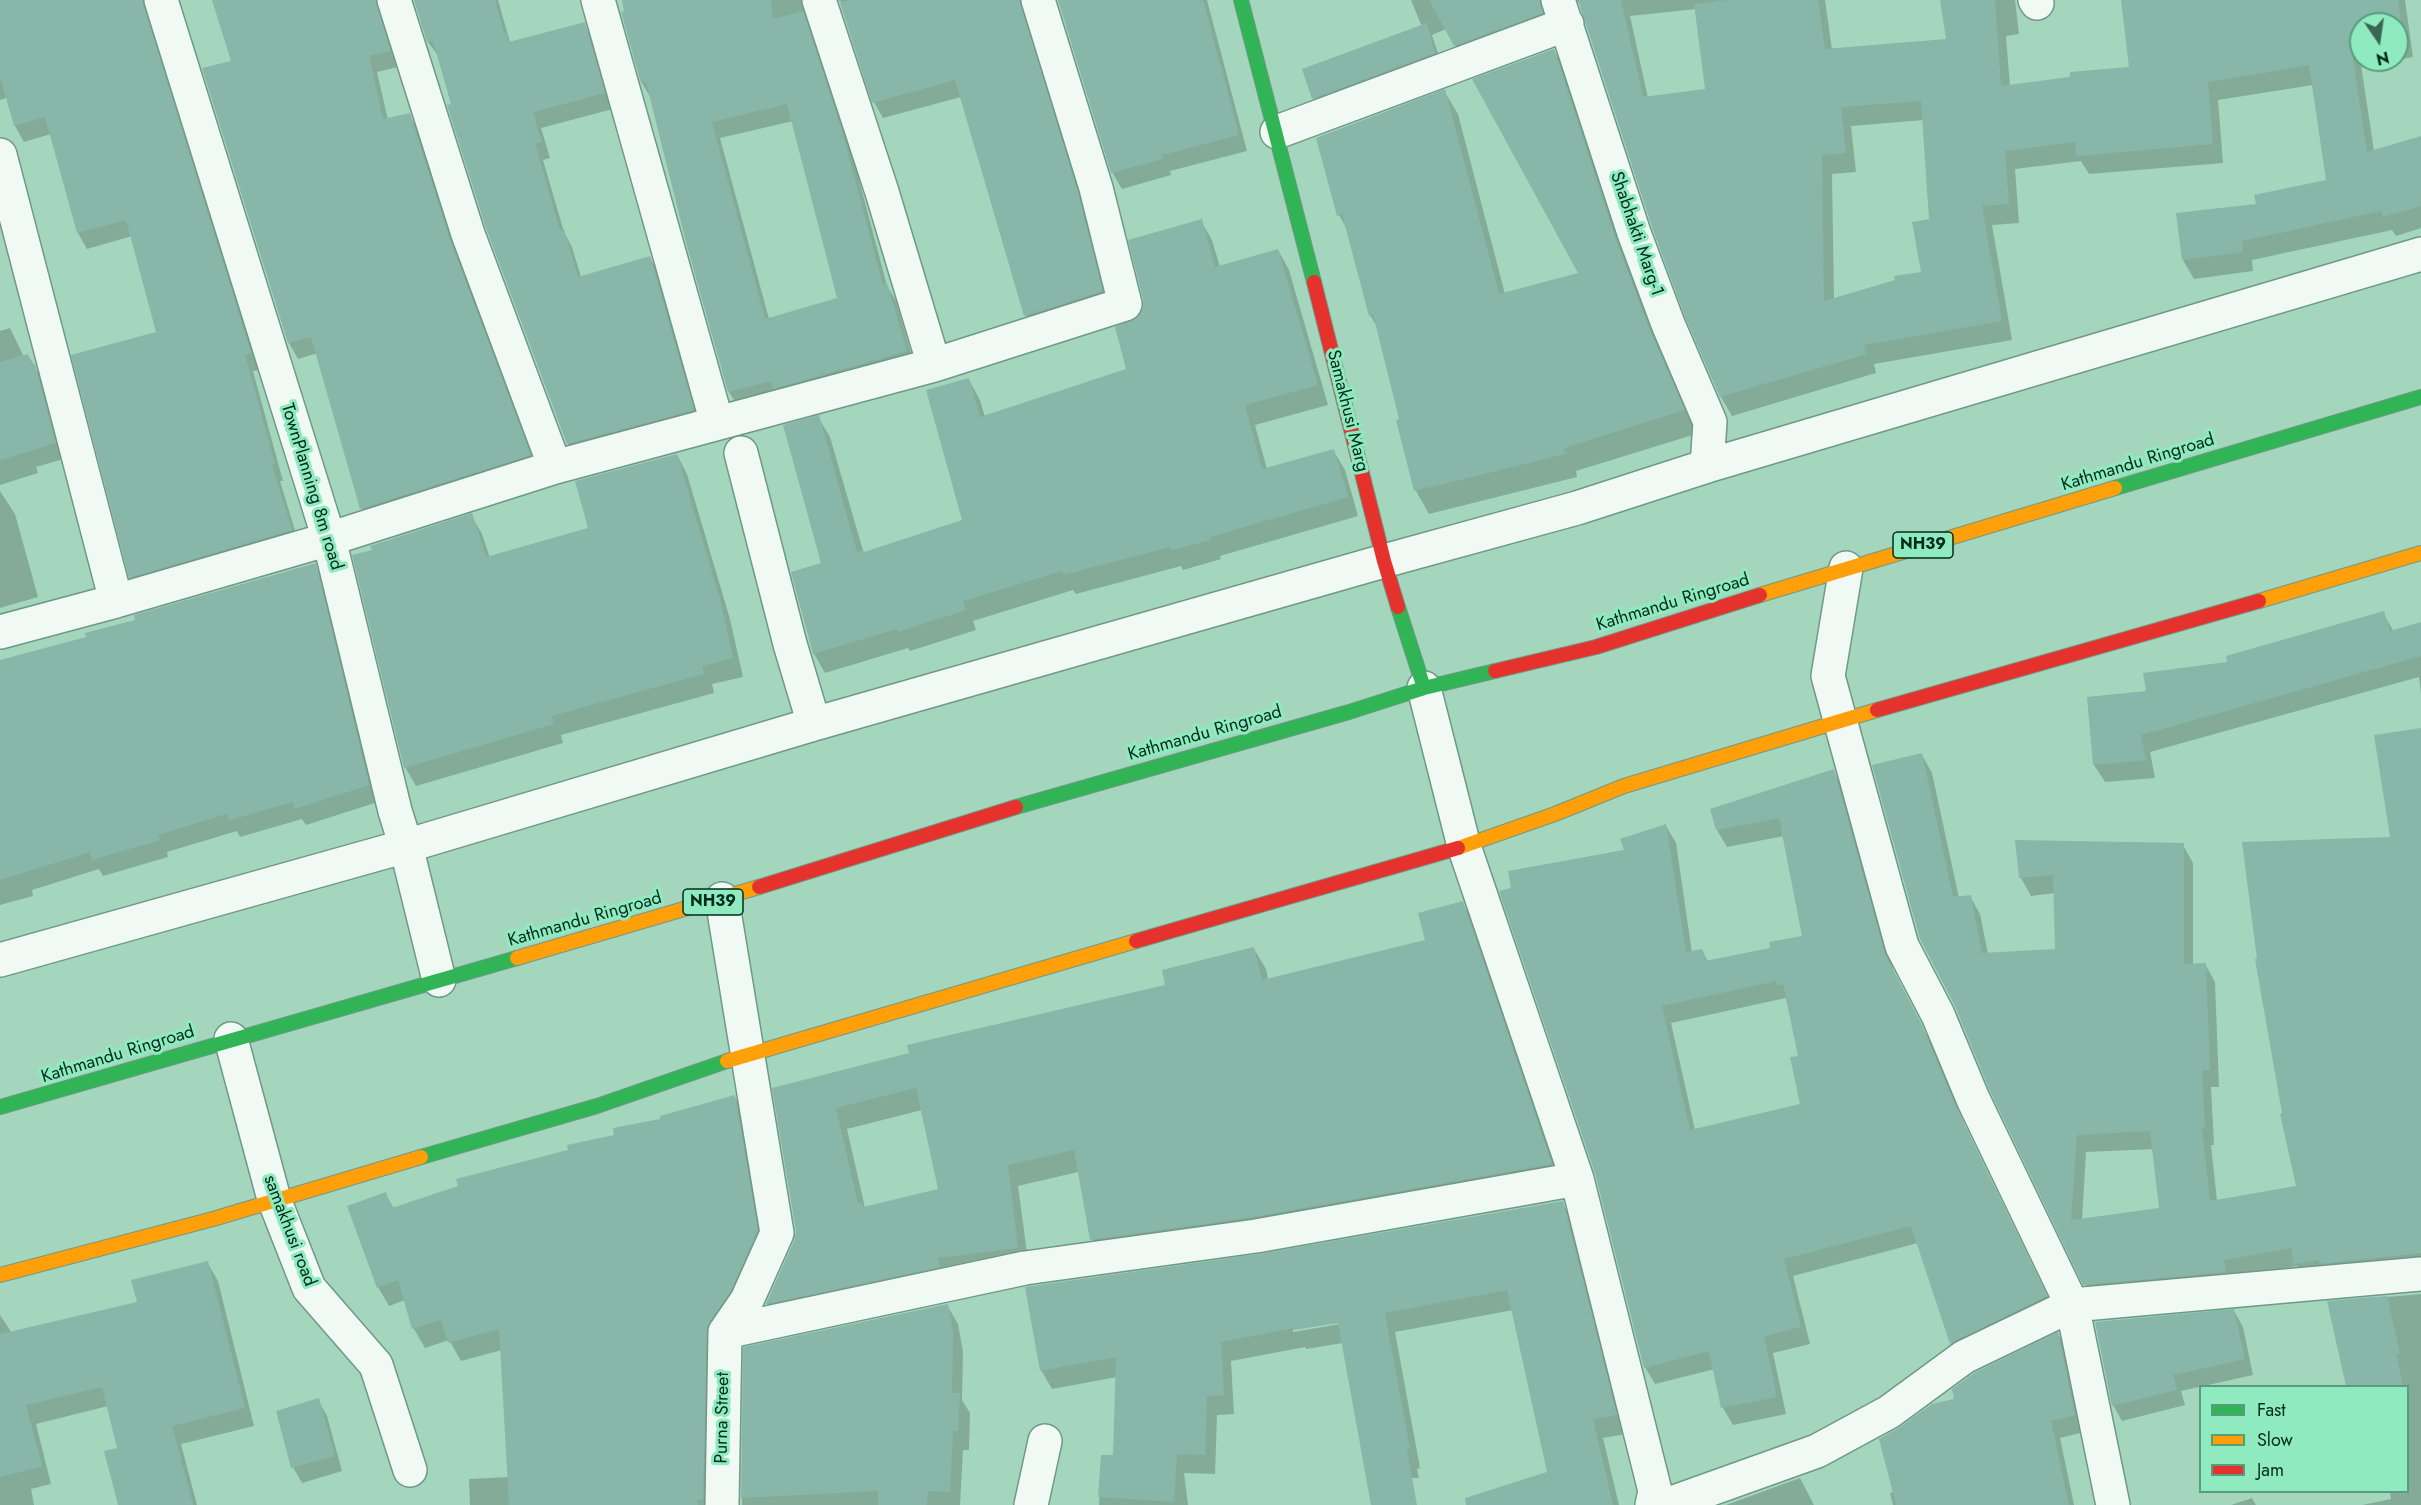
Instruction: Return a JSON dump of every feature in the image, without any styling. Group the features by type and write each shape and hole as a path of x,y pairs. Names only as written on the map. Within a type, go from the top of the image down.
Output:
{"main road":[{"name":"Samakhusi Marg","path":"1241,0 1277,132 1384,561 1424,688"},
{"name":"Kathmandu Ringroad","path":"0,1107 722,899 1061,793 1349,712 1424,688 1596,646 1846,568 2421,397"},
{"path":"0,1275 213,1219 274,1199 597,1106 748,1054 1464,846 1555,814 1624,786 1841,720 2367,571 2421,553"}],"street":[{"name":"TownPlanning 8m road","path":"161,0 329,539 394,811 406,846 439,980"},
{"path":"394,0 468,234 555,467"},
{"path":"598,0 717,423"},
{"path":"819,0 882,192 934,365"},
{"path":"0,632 329,539 555,467 934,365 1125,304 1096,188 1038,0"},
{"path":"1277,132 1562,12"},
{"name":"Shabhakti Marg-1","path":"1562,12 1634,233 1668,324 1710,422 1707,466"},
{"path":"0,155 116,601"},
{"path":"0,960 406,846 814,724 1577,508 1707,466 2421,254"},
{"path":"741,453 790,644 814,724"},
{"path":"1846,568 1828,676 1902,946 1938,1015 1973,1099 2072,1305 2113,1505"},
{"path":"1424,688 1464,846 1577,1179 1655,1491 1652,1505"},
{"path":"722,899 777,1233 747,1300 725,1332"},
{"name":"samakhusi road","path":"231,1040 274,1199 309,1288 376,1365 410,1470"},
{"path":"725,1332 1025,1268 1256,1236 1577,1179"},
{"path":"1666,1505 1817,1451 1889,1412 1964,1357 2072,1305 2421,1274"},
{"name":"Purna Street","path":"722,1505 725,1332"},
{"path":"1031,1505 1045,1441"}],"building":[{"path":"0,0 142,0 251,353 245,355 275,464 272,465 292,530 129,578 71,355 156,332 126,220 77,233 45,117 14,126 0,77"},
{"path":"212,0 376,0 391,51 369,56 383,119 410,113 450,240 531,455 360,509 311,337 288,343 202,68 231,61"},
{"path":"414,0 495,0 504,33 509,42 585,22 605,93 533,112 542,142 535,143 560,231 564,229 578,277 650,256 694,410 567,444 486,228 447,105 451,104 433,41 427,42"},
{"path":"622,0 771,0 773,19 803,11 842,131 883,285 887,283 907,351 773,389 771,381 728,392 687,246 646,82 641,83 621,12 624,11","holes":["787,104 837,298 765,319 712,122"]},
{"path":"851,0 1020,0 1078,193 1103,291 1024,316 955,80 872,103 840,3"},
{"path":"1058,0 1203,0 1239,135 1162,155 1163,159 1111,173"},
{"path":"1429,0 1540,0 1543,13 1454,46"},
{"path":"1578,0 1621,0 1643,97 1705,89 1694,4 1728,0 1818,0 1825,49 1946,39 1940,0 1995,0 2001,86 2070,77 2070,72 2129,67 2121,0 2398,0 2400,12 2349,12 2349,72 2355,72 2367,152 2421,136 2421,206 2383,217 2381,211 2242,241 2243,252 2182,260 2176,213 2256,204 2254,195 2326,180 2309,65 2208,82 2213,144 2076,156 2075,142 2005,151 2009,204 1982,206 2002,321 1864,345 1867,354 1720,397 1685,317 1652,227","holes":["1921,101 1929,219 1912,222 1921,272 1894,276 1895,280 1824,301 1822,155 1846,153 1841,107"]},
{"path":"1427,23 1435,53 1312,99 1302,69"},
{"path":"1554,49 1616,240 1650,331 1685,410 1564,448 1565,454 1414,491 1373,314 1369,316 1342,214 1337,216 1316,138 1445,89 1499,294 1578,273 1472,79"},
{"path":"1202,219 1215,267 1278,249 1318,385 1245,405 1262,469 1334,449 1348,497 1210,537 1211,540 1171,550 1170,547 1063,575 1062,571 963,601 966,610 898,632 896,629 813,654 791,572 821,563 783,425 819,415 857,552 863,550 864,552 962,520 926,390 969,378 980,417 1126,369 1115,327 1138,317 1143,308 1143,299 1128,240"},
{"path":"28,354 32,365 35,364 56,443 0,460 0,362"},
{"path":"677,454 720,599 733,658 702,666 704,674 551,716 554,724 404,768 352,555 372,550 370,546 472,513 486,557 588,528 575,481"},
{"path":"316,563 369,785 295,809 293,802 229,820 227,814 158,835 160,840 92,860 90,852 0,880 0,660 86,637 85,633 135,620 134,615"},
{"path":"2384,611 2390,631 2421,622 2421,656 2141,735 2146,760 2093,765 2087,697 2146,691 2143,673 2227,662 2226,656"},
{"path":"2421,728 2421,1253 2319,1264 2319,1260 2294,1264 2291,1248 2224,1260 2226,1272 2083,1285 1990,1091 1955,1006 1920,939 1872,765 1922,753 1953,897 1971,895 1982,953 2055,949 2053,875 2019,878 2015,840 2184,843 2184,964 2206,963 2210,1070 2202,1070 2205,1128 2202,1128 2210,1201 2296,1186 2280,1114 2282,1113 2255,959 2257,959 2242,842 2390,837 2374,735","holes":["2150,1131 2159,1208 2071,1220 2077,1135"]},
{"path":"1834,769 1885,954 1921,1023 1956,1107 2047,1296 1950,1344 1911,1226 1784,1259 1801,1327 1764,1336 1777,1397 1721,1408 1709,1351 1644,1368 1595,1173 1499,891 1511,888 1508,871 1624,850 1620,839 1666,824 1686,952 1702,949 1705,961 1770,948 1769,942 1802,936 1779,818 1716,830 1710,809","holes":["1776,981 1777,986 1783,984 1798,1056 1790,1057 1800,1104 1690,1130 1662,1006"]},
{"path":"1463,901 1552,1164 1253,1217 1090,1240 1074,1150 1008,1165 1018,1248 938,1258 940,1267 766,1304 794,1241 796,1231 772,1088 909,1053 907,1045 1165,985 1162,970 1254,947 1262,980 1425,940 1418,913","holes":["916,1088 938,1189 863,1207 862,1203 858,1204 836,1108"]},
{"path":"735,1095 758,1230 731,1291 707,1327 703,1499 697,1500 698,1505 509,1505 499,1329 448,1343 441,1320 412,1329 398,1280 377,1288 347,1206 386,1192 392,1208 458,1186 456,1179 568,1150 567,1145 614,1135 613,1128 660,1119 660,1116"},
{"path":"1563,1201 1617,1415 1593,1419 1613,1505 1466,1505 1465,1498 1547,1472 1507,1290 1385,1313 1410,1449 1407,1450 1417,1505 1371,1505 1338,1323 1294,1330 1293,1328 1221,1342 1224,1395 1207,1396 1205,1455 1177,1454 1174,1502 1098,1497 1101,1455 1113,1455 1116,1357 1040,1371 1025,1287 1259,1254"},
{"path":"208,1261 245,1408 172,1426 193,1505 118,1505 104,1451 117,1448 102,1387 26,1405 42,1466 0,1477 0,1334 137,1302 131,1280"},
{"path":"2387,1296 2400,1353 2396,1354 2403,1385 2346,1385 2327,1301"},
{"path":"948,1304 953,1331 952,1393 960,1393 958,1431 953,1431 950,1492 928,1491 927,1505 878,1505 878,1491 741,1498 743,1347"},
{"path":"2234,1309 2245,1359 2173,1375 2177,1390 2112,1406 2095,1322"},
{"path":"2058,1332 2075,1415 2051,1421 2069,1505 1896,1505 1879,1439 1932,1404 1954,1399 1952,1389 1974,1373"},
{"path":"319,1398 335,1456 291,1468 276,1411"}],"traffic: fast":[{"path":"1241,0 1314,282"},
{"path":"2115,488 2421,397"},
{"path":"1398,607 1424,688"},
{"path":"1016,807 1349,712 1424,688 1495,671"},
{"path":"0,1107 517,958"},
{"path":"421,1157 597,1106 727,1061"}],"traffic: slow":[{"path":"1760,595 2115,488"},
{"path":"2259,601 2421,553"},
{"path":"1458,848 1555,814 1624,786 1877,710"},
{"path":"517,958 759,887"},
{"path":"727,1061 1136,941"},
{"path":"0,1275 213,1219 421,1157"}],"traffic: jam":[{"path":"1314,282 1384,561 1398,607"},
{"path":"1495,671 1596,647 1760,595"},
{"path":"1877,710 2259,601"},
{"path":"759,887 1016,807"},
{"path":"1136,941 1458,848"}]}
